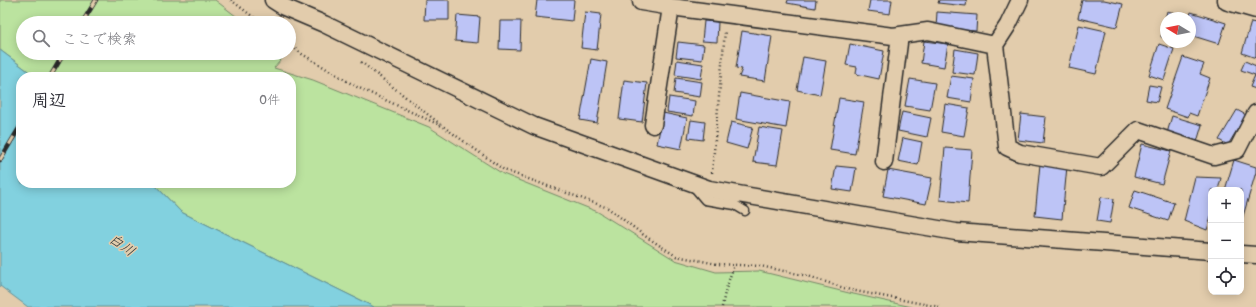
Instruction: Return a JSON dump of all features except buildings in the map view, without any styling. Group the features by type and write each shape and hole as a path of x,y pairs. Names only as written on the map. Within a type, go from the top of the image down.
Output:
{"street":[{"path":"273,0 284,7 324,24 534,126 709,189 956,232 1208,251"},
{"path":"641,0 641,2 671,7 893,36 928,31 995,45"},
{"path":"1020,0 1008,25 995,45 1007,147 1020,153 1101,168 1138,130 1214,156 1237,150 1256,113"},
{"path":"1228,0 1256,8"},
{"path":"654,125 671,7"},
{"path":"884,162 900,35"},
{"path":"1244,254 1256,255"}],"lane":[{"path":"689,182 705,200 735,206 745,211"}],"path":[{"path":"231,0 252,16"},
{"path":"713,168 727,14"},
{"path":"296,49 357,87 444,127"},
{"path":"359,61 444,127 504,170 608,208 645,236 676,256 716,264 760,266 808,276 850,290 939,307"},
{"path":"722,307 725,292 734,265"}],"green space":[{"path":"0,0 215,0 236,16 16,16 16,60 281,60 274,68 287,72 29,72 0,50"},
{"path":"296,75 313,80 429,127 503,174 598,212 675,260 716,272 759,271 912,307 374,307 181,212 158,188 296,188"}],"water":[{"name":"白川","path":"0,50 29,72 16,72 16,188 158,188 181,212 374,307 28,307 0,286"}],"railway":[{"path":"86,16 96,0"},
{"path":"53,72 60,60"},
{"path":"0,160 16,133"}]}
